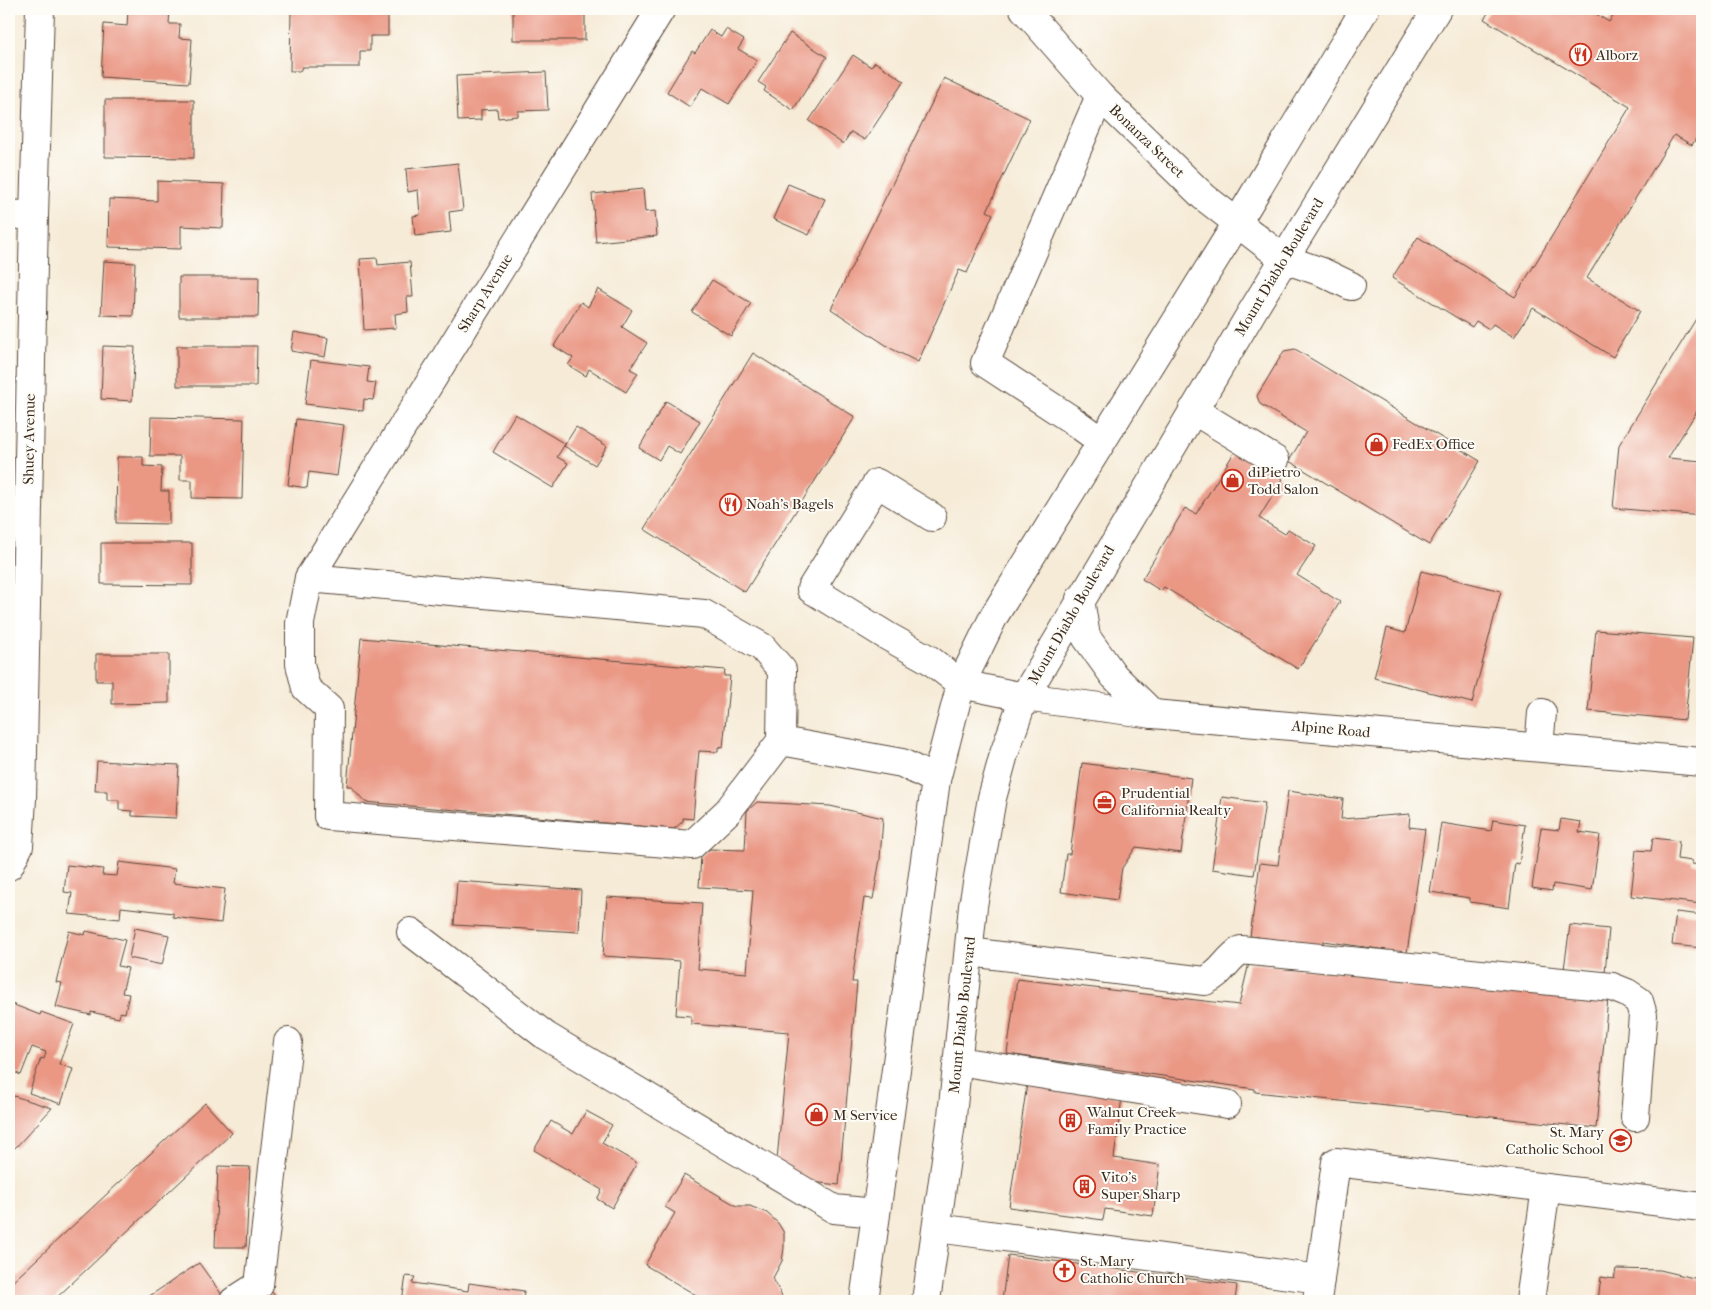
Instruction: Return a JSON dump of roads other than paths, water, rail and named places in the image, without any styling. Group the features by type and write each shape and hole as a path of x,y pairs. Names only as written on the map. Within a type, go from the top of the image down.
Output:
{"main road":[{"name":"Shuey Avenue","path":"9,866 19,846 22,799 21,215 40,9"},
{"name":"Sharp Avenue","path":"309,578 661,9"},
{"name":"Bonanza Street","path":"1024,9 1100,96 1204,197 1284,259 1322,272 1351,286"},
{"path":"864,1301 936,780 961,684 994,616 1237,223 1365,9"},
{"name":"Mount Diablo Boulevard","path":"926,1301 952,1116 973,906 992,798 1004,754 1024,697 1193,410 1438,9"},
{"path":"1100,96 985,363 1101,441"},
{"path":"1193,410 1275,460"},
{"path":"932,517 877,483 812,590 930,660 961,684"},
{"path":"309,578 704,614 762,647 782,670 781,740 728,810 692,845 328,816 329,709 306,688 300,664 300,623 309,578"},
{"path":"1080,599 1086,637 1114,676 1153,714"},
{"name":"Alpine Road","path":"961,684 1024,697 1153,714 1702,762"},
{"path":"1538,747 1542,713"},
{"path":"781,740 902,763 936,780"},
{"path":"411,932 546,1036 834,1208 876,1213"},
{"path":"969,952 1205,981 1216,976 1234,955 1241,950 1612,987 1627,993 1639,1001 1643,1015 1635,1117"},
{"path":"234,1301 259,1284 288,1042"},
{"path":"958,1061 1227,1104"},
{"path":"937,1228 1318,1290 1336,1162 1702,1207"},
{"path":"1530,1301 1546,1188"}],"place":[{"name":"Alborz","path":"1580,55"},
{"name":"FedEx Office","path":"1376,444"},
{"name":"diPietro Todd Salon","path":"1232,481"},
{"name":"Noah's Bagels","path":"730,504"},
{"name":"Prudential California Realty","path":"1105,802"},
{"name":"M Service","path":"817,1115"},
{"name":"Walnut Creek Family Practice","path":"1071,1121"},
{"name":"St. Mary Catholic School","path":"1620,1141"},
{"name":"Vito's Super Sharp","path":"1085,1186"},
{"name":"St. Mary Catholic Church","path":"1064,1270"}]}
